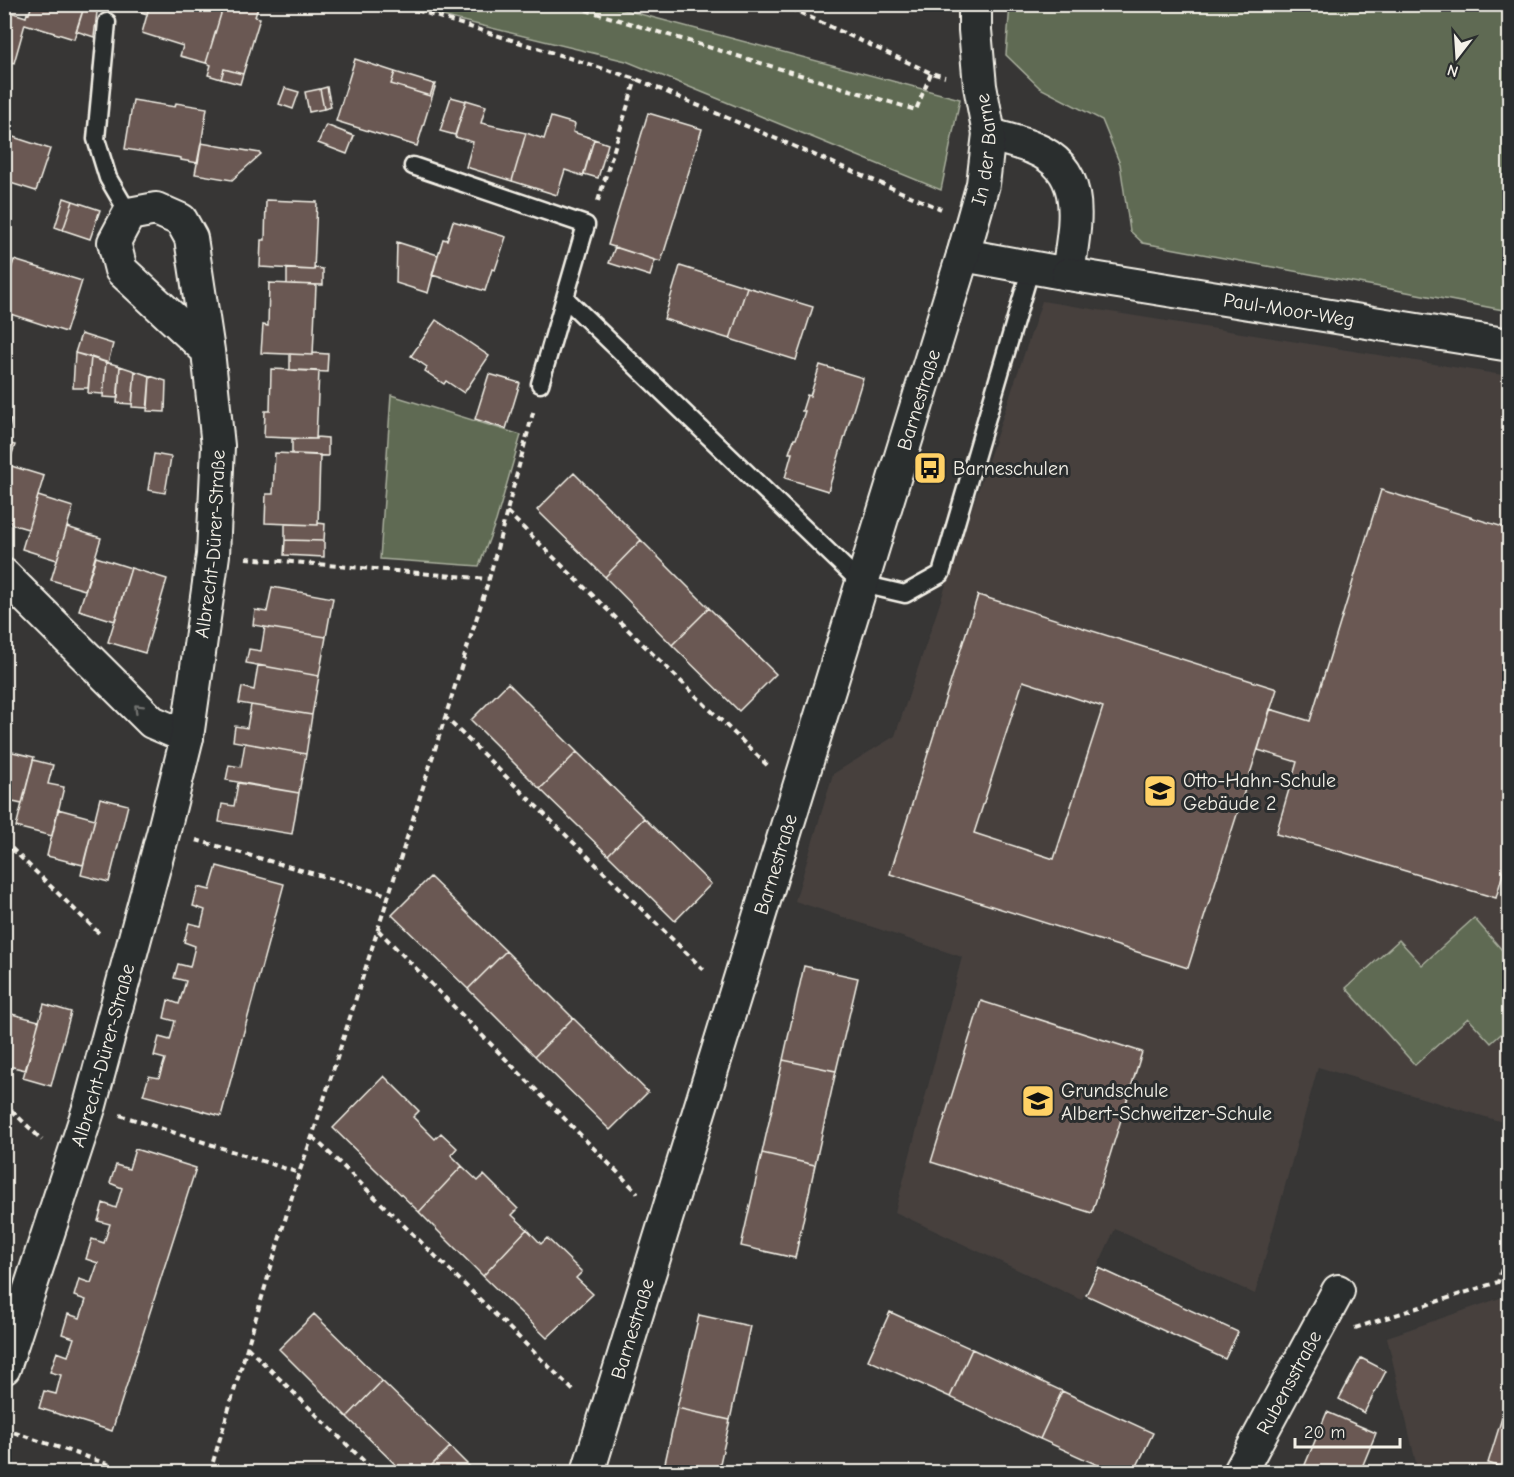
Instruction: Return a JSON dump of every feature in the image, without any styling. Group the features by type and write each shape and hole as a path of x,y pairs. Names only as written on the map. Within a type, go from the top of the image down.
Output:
{"street":[{"name":"In der Barne","path":"972,223 983,184 988,134 980,87 975,4"},
{"path":"963,255 1068,274 1076,214 1073,188 1060,163 1035,148 988,134"},
{"name":"Albrecht-Dürer-Straße","path":"4,1368 90,1105 164,831 187,737 213,555 218,446 208,351 191,238 181,220 156,209 129,214"},
{"path":"129,214 114,242 121,270 208,351"},
{"name":"Barnestraße","path":"588,1473 972,223"},
{"name":"Paul-Moor-Weg","path":"1068,274 1509,345"},
{"path":"4,575 152,722 187,737"},
{"name":"Rubensstraße","path":"1240,1473 1268,1417 1338,1291"}],"lane":[{"path":"108,22 96,139 108,178 129,214"},
{"path":"413,166 586,225 540,384"},
{"path":"566,298 862,584 905,594 941,574 1031,267"}],"path":[{"path":"397,4 636,79 972,223"},
{"path":"566,4 916,110 931,73"},
{"path":"781,4 931,73 980,87"},
{"path":"586,225 593,217 636,79"},
{"path":"210,1473 299,1173 489,579 540,384"},
{"path":"507,512 798,795"},
{"path":"213,555 489,579"},
{"path":"444,716 735,1000"},
{"path":"164,831 388,896"},
{"path":"4,841 129,961"},
{"path":"378,930 666,1221"},
{"path":"4,1103 71,1168"},
{"path":"90,1105 299,1173"},
{"path":"312,1137 604,1421"},
{"path":"1321,1323 1359,1328 1498,1282 1509,1242"},
{"path":"247,1347 375,1473"},
{"path":"4,1429 131,1473"}],"shaded area":[{"path":"1042,301 1509,376 1509,1124 1318,1067 1255,1294 1115,1229 1082,1300 895,1212 962,957 795,901 833,774 895,736"},
{"path":"1509,1295 1509,1472 1418,1472 1387,1337"}],"green space":[{"path":"397,5 606,5 960,99 941,190 626,61"},
{"path":"1010,5 1509,5 1509,311 1143,243 1130,231 1120,164 1102,120 1040,88 1006,55"},
{"path":"391,395 521,435 496,521 479,566 380,559"},
{"path":"1474,918 1509,958 1509,1027 1491,1043 1468,1018 1415,1065 1346,988 1399,940 1422,965"}],"building":[{"path":"32,4 85,4 74,39 25,24 14,63 4,61 4,10 26,17"},
{"path":"85,4 98,4 94,37 76,31"},
{"path":"117,4 150,4 147,14"},
{"path":"150,4 224,4 206,63 180,56 183,46 142,33"},
{"path":"224,4 259,4 255,17 260,18 243,74 224,69 221,79 208,75 211,65 206,63"},
{"path":"355,59 395,72 391,84 430,96 436,84 417,146 336,121"},
{"path":"224,69 243,74 240,84 221,79"},
{"path":"395,72 434,84 430,96 391,84"},
{"path":"327,87 331,107 324,109 320,89"},
{"path":"285,88 299,92 293,109 279,104"},
{"path":"320,89 324,109 309,112 305,92"},
{"path":"451,97 466,101 455,135 440,131"},
{"path":"133,100 175,107 176,103 207,108 198,163 125,149"},
{"path":"466,100 486,106 481,123 526,133 512,181 466,167 473,142 455,137"},
{"path":"648,113 702,129 661,262 608,245"},
{"path":"551,117 575,124 573,132 594,139 583,176 565,170 557,195 512,181 526,133 544,139"},
{"path":"326,125 354,136 347,154 318,143"},
{"path":"4,134 50,149 36,191 4,181"},
{"path":"594,139 608,144 598,178 584,174"},
{"path":"201,143 261,154 232,180 195,174"},
{"path":"64,198 73,201 63,230 55,227"},
{"path":"266,200 317,202 314,270 260,267 261,240 265,240"},
{"path":"73,201 100,210 90,239 63,230"},
{"path":"453,221 506,237 485,291 432,275 443,239 447,240"},
{"path":"397,242 438,255 428,293 396,283"},
{"path":"615,247 655,260 650,276 609,263"},
{"path":"14,260 82,281 66,332 4,312 4,290"},
{"path":"680,266 747,287 730,339 664,319"},
{"path":"315,268 323,269 323,285 287,284 287,269 314,270"},
{"path":"269,283 316,285 313,355 261,353 263,325 268,326"},
{"path":"747,287 813,307 796,360 730,339"},
{"path":"436,320 489,356 464,393 446,381 444,384 425,371 427,367 411,356"},
{"path":"81,334 113,344 108,363 75,353"},
{"path":"75,353 91,357 88,388 73,388"},
{"path":"313,353 328,354 327,372 290,370 290,354 313,355"},
{"path":"91,357 106,362 103,394 88,393"},
{"path":"106,362 120,366 118,398 103,397"},
{"path":"820,365 863,378 828,491 785,478 792,453 789,453 805,411 802,411 807,395 810,396"},
{"path":"120,366 135,371 132,404 117,403"},
{"path":"271,369 319,371 316,439 264,437 265,411 270,411"},
{"path":"135,371 150,376 148,408 132,407"},
{"path":"489,374 520,383 506,429 475,419"},
{"path":"150,376 166,381 165,412 147,411"},
{"path":"4,418 11,420 6,443 15,445 4,477"},
{"path":"316,437 328,438 328,456 292,454 292,439 316,439"},
{"path":"275,453 320,455 318,525 265,523 266,494 273,494"},
{"path":"154,454 171,457 165,493 148,490"},
{"path":"8,465 44,476 28,529 4,522 4,477"},
{"path":"574,473 641,540 605,577 537,510"},
{"path":"1381,490 1510,529 1510,848 1496,898 1276,834 1297,762 1258,750 1270,709 1310,721"},
{"path":"38,496 73,507 57,560 22,549"},
{"path":"318,523 325,524 324,541 285,540 285,524 318,525"},
{"path":"67,527 101,538 85,590 51,580"},
{"path":"285,540 324,541 324,557 284,555"},
{"path":"641,540 709,608 672,645 605,577"},
{"path":"96,557 131,568 115,621 79,610"},
{"path":"131,568 167,579 145,653 108,642"},
{"path":"272,587 333,598 326,637 253,625 255,610 267,612"},
{"name":"Otto-Hahn-Schule Gebäude 2","path":"978,595 1277,689 1188,968 890,874","holes":["1023,681 1103,707 1054,859 974,833"]},
{"path":"709,608 776,674 739,711 672,645"},
{"path":"265,627 326,637 319,676 246,663 249,649 261,651"},
{"path":"258,665 319,676 312,715 239,703 242,687 254,690"},
{"path":"508,683 577,752 540,789 471,720"},
{"path":"251,705 312,715 306,754 233,741 235,726 247,728"},
{"path":"245,743 306,754 299,793 226,780 229,765 241,767"},
{"path":"4,750 34,757 22,804 4,800"},
{"path":"577,752 644,818 608,855 540,789"},
{"path":"33,760 53,765 48,784 64,787 52,836 16,827"},
{"path":"238,783 299,793 292,834 219,822 222,804 234,806"},
{"path":"100,798 128,805 109,882 81,875"},
{"path":"58,809 95,819 83,865 47,856"},
{"path":"644,818 711,884 675,921 608,855"},
{"path":"217,866 284,884 221,1116 143,1095 149,1076 159,1078 165,1059 154,1056 159,1037 170,1040 175,1021 164,1018 168,1000 179,1004 186,981 174,978 178,964 190,967 195,946 184,942 189,923 201,926 205,910 193,906 198,887 210,890"},
{"path":"430,877 506,951 468,989 392,915"},
{"path":"506,951 573,1018 535,1056 468,989"},
{"path":"804,966 858,978 836,1071 783,1060"},
{"name":"Grundschule Albert-Schweitzer-Schule","path":"981,1001 1142,1052 1092,1213 931,1162"},
{"path":"44,1004 71,1012 51,1086 23,1078"},
{"path":"4,1012 39,1021 26,1070 4,1065"},
{"path":"573,1018 648,1092 610,1130 535,1056"},
{"path":"783,1060 836,1071 815,1165 762,1153"},
{"path":"384,1076 419,1111 413,1117 435,1139 441,1133 457,1148 451,1155 462,1166 419,1212 333,1128"},
{"path":"135,1149 196,1168 112,1431 39,1408 44,1391 56,1394 61,1375 50,1372 57,1352 68,1356 74,1338 62,1334 68,1314 80,1318 86,1300 74,1296 79,1279 91,1283 98,1263 86,1259 92,1239 104,1243 110,1224 98,1221 103,1203 116,1208 122,1188 110,1183 116,1165 129,1169"},
{"path":"762,1153 815,1165 795,1258 741,1246"},
{"path":"462,1166 478,1181 484,1175 518,1209 512,1215 527,1229 483,1276 419,1212"},
{"path":"527,1229 541,1244 547,1238 582,1272 576,1278 593,1294 547,1338 483,1276"},
{"path":"1099,1268 1238,1332 1225,1359 1086,1295"},
{"path":"890,1312 972,1349 950,1397 868,1360"},
{"path":"314,1314 382,1381 347,1417 279,1349"},
{"path":"699,1315 750,1326 730,1420 677,1408"},
{"path":"972,1349 1062,1391 1040,1439 950,1397"},
{"path":"1361,1358 1386,1371 1364,1413 1339,1399"},
{"path":"382,1381 450,1447 425,1472 403,1472 347,1417"},
{"path":"1062,1391 1153,1433 1134,1472 1113,1472 1040,1439"},
{"path":"1510,1392 1510,1470 1488,1463"},
{"path":"677,1408 730,1420 718,1472 663,1472"},
{"path":"1327,1412 1376,1433 1360,1472 1302,1472"},
{"path":"450,1447 475,1472 425,1472"}],"place":[{"name":"Barneschulen","path":"930,468"},
{"name":"Otto-Hahn-Schule Gebäude 2","path":"1160,791"},
{"name":"Grundschule Albert-Schweitzer-Schule","path":"1038,1101"}]}
